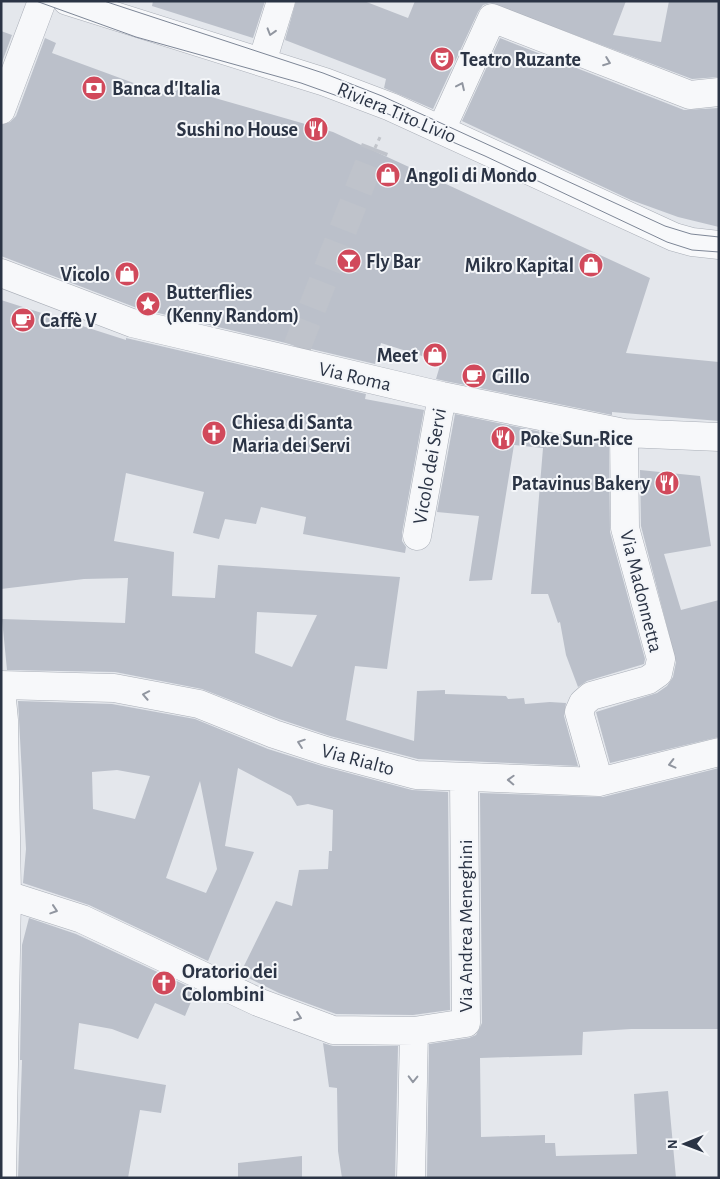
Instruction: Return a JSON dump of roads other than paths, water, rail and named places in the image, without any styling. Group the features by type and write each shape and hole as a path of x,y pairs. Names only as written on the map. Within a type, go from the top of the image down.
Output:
{"street":[{"path":"1,110 42,1"},
{"name":"Riviera Tito Livio","path":"66,1 152,30 325,82 441,130 674,236 692,242 719,245"},
{"path":"262,62 281,1"},
{"path":"441,130 492,18 690,95 719,92"},
{"name":"Via Roma","path":"1,274 132,323 294,354 442,396 624,433 719,437"},
{"name":"Vicolo dei Servi","path":"417,536 442,396"},
{"name":"Via Madonnetta","path":"599,782 579,712 583,703 591,696 648,680 658,673 661,659 624,528 624,433"},
{"name":"Via Rialto","path":"1,685 114,688 200,704 274,734 326,752 416,775 599,782 719,752"},
{"path":"1,689 7,895 2,1178"},
{"name":"Via Andrea Meneghini","path":"414,1030 466,1023 464,778"},
{"path":"7,895 82,919 258,1002 333,1030 414,1030 411,1178"}],"tunnel":[{"path":"297,347 375,148"}],"tram line":[{"path":"36,1 136,37 301,83 388,114 485,156 667,242 692,250 719,252"},
{"path":"104,1 323,73 382,96 665,226 691,234 719,237"}],"place":[{"name":"Teatro Ruzante","path":"442,59"},
{"name":"Banca d'Italia","path":"94,88"},
{"name":"Sushi no House","path":"316,129"},
{"name":"Angoli di Mondo","path":"388,175"},
{"name":"Fly Bar","path":"349,261"},
{"name":"Mikro Kapital","path":"591,265"},
{"name":"Vicolo","path":"127,274"},
{"name":"Butterflies (Kenny Random)","path":"148,304"},
{"name":"Caffè V","path":"23,320"},
{"name":"Meet","path":"435,355"},
{"name":"Gillo","path":"474,376"},
{"name":"Chiesa di Santa Maria dei Servi","path":"214,433"},
{"name":"Poke Sun-Rice","path":"503,438"},
{"name":"Patavinus Bakery","path":"667,483"},
{"name":"Oratorio dei Colombini","path":"164,983"}]}
